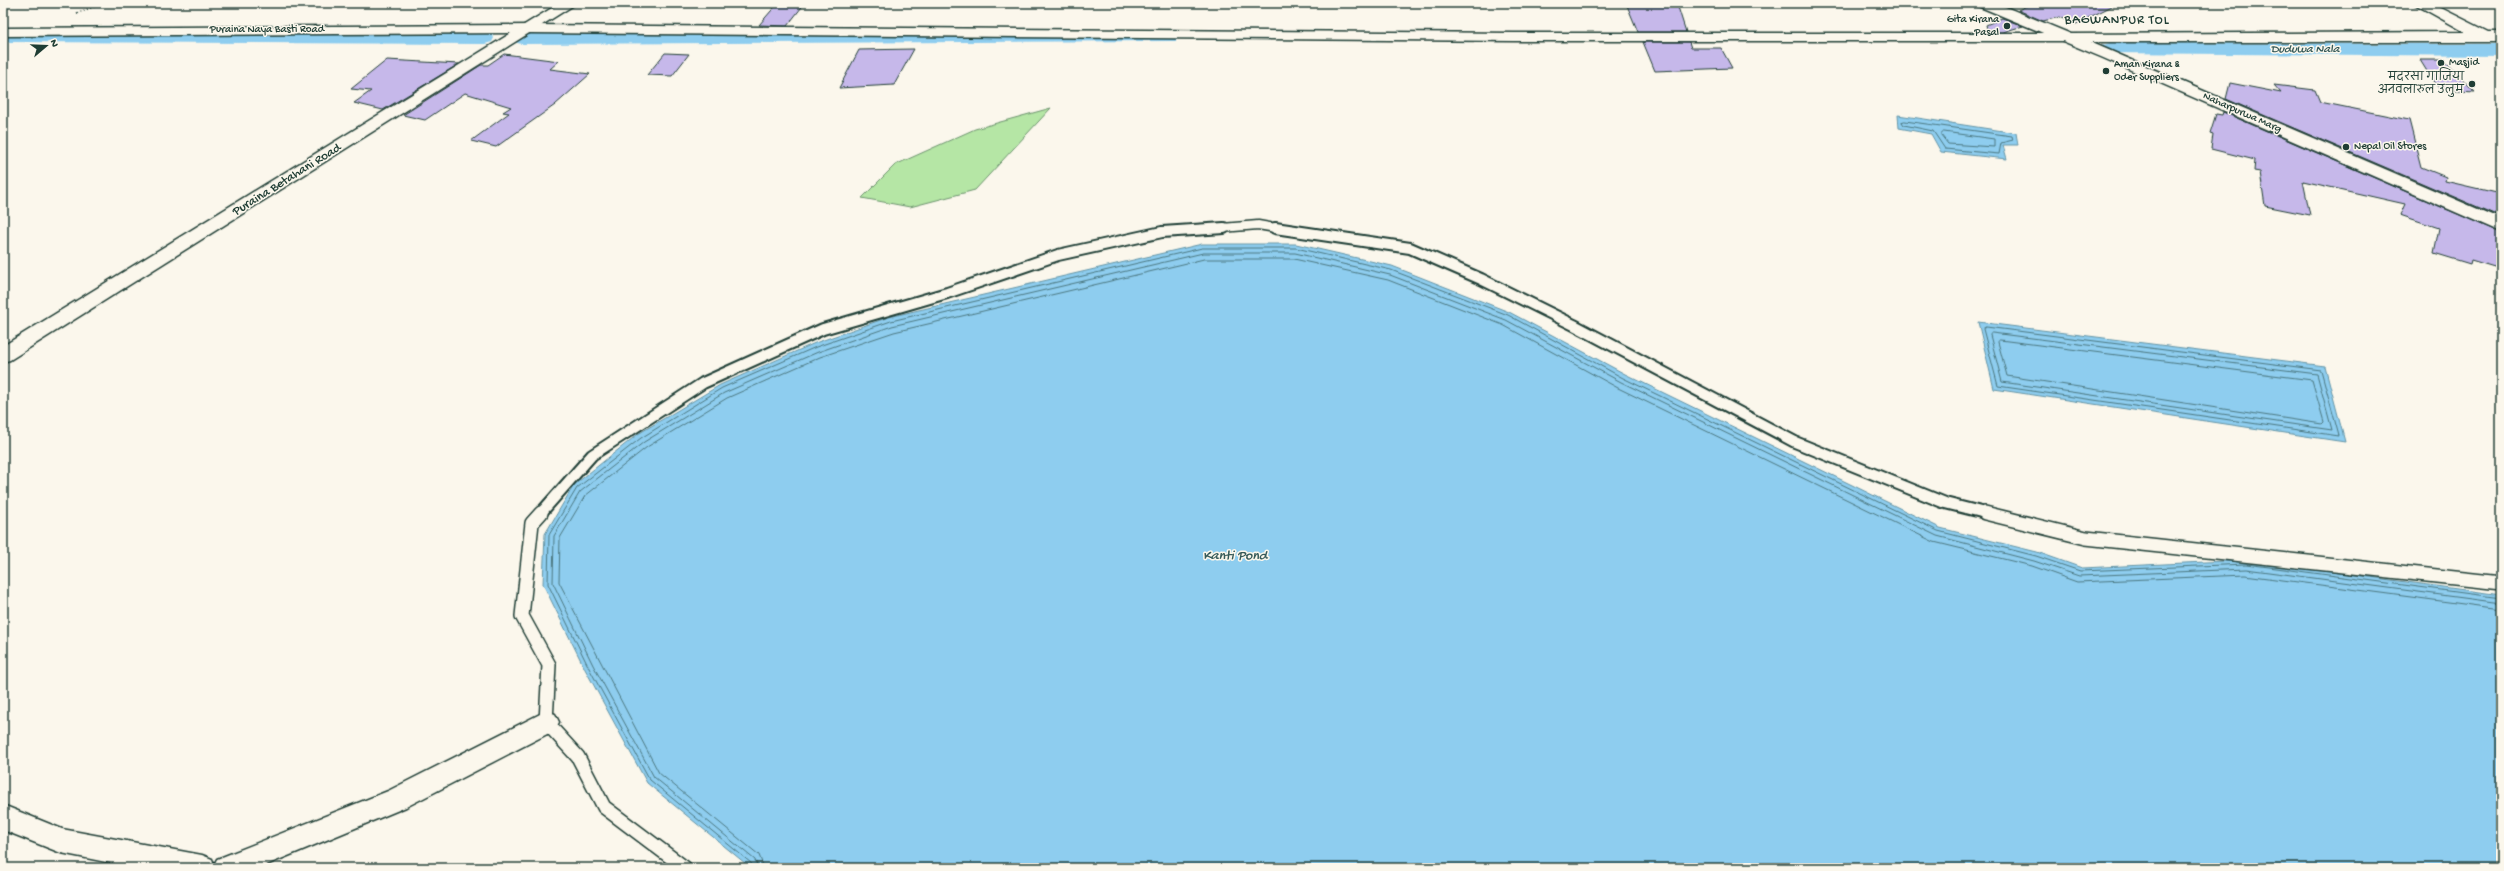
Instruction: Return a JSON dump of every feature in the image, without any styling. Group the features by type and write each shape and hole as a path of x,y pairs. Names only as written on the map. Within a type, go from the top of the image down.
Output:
{"street":[{"name":"Puraina Betahani Road","path":"3,355 531,29 570,3"},
{"name":"Naharpurwa Marg","path":"1983,3 2067,37 2501,226"},
{"path":"2420,3 2494,37 2501,45"},
{"name":"Puraina Naya Basti Road","path":"3,32 531,29 1522,37 2067,37"},
{"path":"2067,37 2494,37"},
{"path":"227,868 397,799 546,722"},
{"path":"3,818 61,841 202,868"}],"lane":[{"path":"685,868 604,807 578,757 546,722 549,665 522,616 532,524 592,455 703,383 823,329 947,293 1058,255 1162,232 1258,225 1410,248 1481,279 1574,325 1795,442 1945,503 2086,538 2501,583"}],"green space":[{"path":"1051,108 975,190 910,207 862,198 895,165 975,129"}],"water":[{"path":"1898,115 2016,133 2018,145 2003,145 2007,159 1941,152 1931,134 1899,128"},
{"name":"Kanti Pond","path":"1202,244 1296,244 1392,266 1509,312 1625,374 1940,528 2037,552 2082,568 2246,560 2501,595 2501,868 751,868 647,783 585,669 543,584 545,534 574,485 638,434 720,385 815,343 889,317"},
{"path":"1978,322 2325,366 2345,442 1994,389"}],"building":[{"path":"778,3 805,3 787,26 759,25"},
{"path":"1626,3 1673,3 1674,7 1678,7 1686,32 1638,32"},
{"path":"2028,3 2118,3 2076,24 2060,17 2043,21 2018,10 2031,4"},
{"path":"2002,18 2023,26 2003,32 1988,32 1986,25"},
{"path":"1643,42 1689,42 1691,48 1721,48 1732,68 1655,71"},
{"path":"914,49 894,85 839,88 859,50"},
{"path":"665,53 689,54 672,76 647,75"},
{"path":"504,54 559,61 550,69 590,74 555,105 496,147 471,141 509,113 503,112 511,107 465,93 425,120 403,115 481,65 488,65"},
{"path":"387,60 459,64 383,110 354,103 371,91 351,89"},
{"path":"2420,60 2444,60 2475,92 2441,90 2433,81"},
{"path":"2230,83 2281,93 2274,85 2315,90 2320,102 2409,120 2421,167 2446,177 2445,181 2501,194 2501,217 2226,99"},
{"path":"2223,112 2501,233 2501,269 2471,260 2470,264 2434,253 2439,228 2400,215 2405,204 2303,181 2310,215 2265,206 2260,172 2254,171 2255,160 2211,149 2213,134 2210,133 2216,114 2222,115"}],"waterway":[{"path":"3,36 485,38"},
{"path":"521,38 1169,37"},
{"name":"Duduwa Nala","path":"2110,49 2501,50"}],"place":[{"name":"Gita Kirana Pasal","path":"2007,26"},
{"name":"Masjid","path":"2441,63"},
{"name":"Aman Kirana & Oder Suppliers","path":"2106,71"},
{"name":"मदरसा गाजिया अनवलारुल उलुम","path":"2472,84"},
{"name":"Nepal Oil Stores","path":"2346,147"}],"district":[{"name":"BAGWANPUR TOL","path":"2117,20"}]}
